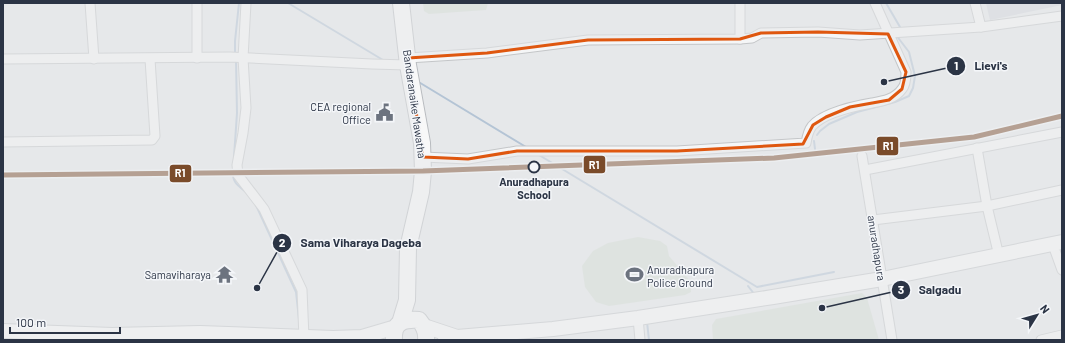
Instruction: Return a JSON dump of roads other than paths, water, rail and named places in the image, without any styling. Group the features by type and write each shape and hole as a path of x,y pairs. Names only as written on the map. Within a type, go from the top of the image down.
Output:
{"highway":[{"name":"Bandaranaike Mawatha","path":"396,330 407,300 408,248 422,184 423,157 408,61 401,3"},
{"name":"Bandaranaike Mawatha","path":"407,300 423,329"},
{"path":"396,330 409,319 423,329"}],"main road":[{"path":"423,329 451,338 553,329 638,318 882,279 1058,244"},
{"path":"3,331 45,336 112,338 200,333 304,338 366,339 396,330"}],"street":[{"path":"90,3 94,59"},
{"path":"197,58 198,3"},
{"path":"246,3 237,57 246,108 237,165 238,174 264,209 302,290 304,338"},
{"path":"740,3 740,39"},
{"path":"423,157 468,159 517,151 677,151 806,143 808,133 813,125 826,117 850,107 889,100 902,89 905,82 906,72 875,3"},
{"path":"975,3 981,27"},
{"path":"3,60 237,57 372,64 487,53 588,40 740,39 752,38 761,33 818,32 860,35 888,34 981,27 1062,16"},
{"path":"3,142 152,140 155,136 150,59"},
{"path":"865,170 1062,132"},
{"path":"977,148 987,206 999,256"},
{"name":"anuradhapura","path":"862,156 892,340"},
{"path":"873,220 987,206 1062,190"},
{"path":"1058,244 1062,270"},
{"path":"638,318 640,340"},
{"path":"1041,340 1062,335"}],"waterway":[{"path":"235,54 239,3"},
{"path":"288,3 383,60"},
{"path":"886,3 900,27 897,29"},
{"path":"817,135 829,124 857,112 895,102 909,96 913,88 915,76 909,52 896,35"},
{"path":"234,157 237,113 236,60"},
{"path":"417,81 526,147"},
{"path":"814,141 815,149"},
{"path":"539,155 757,287 834,272"},
{"path":"233,170 234,180 246,192"},
{"path":"255,203 296,292 299,319"},
{"path":"748,286 755,295"},
{"path":"647,322 649,340"}],"place":[{"name":"Lievi's","path":"884,82"},
{"name":"CEA regional Office","path":"384,112"},
{"name":"Anuradhapura School","path":"534,167"},
{"name":"Samaviharaya","path":"224,274"},
{"name":"Anuradhapura Police Ground","path":"634,275"},
{"name":"Sama Viharaya Dageba","path":"257,288"},
{"name":"Salgadu","path":"822,308"}]}
